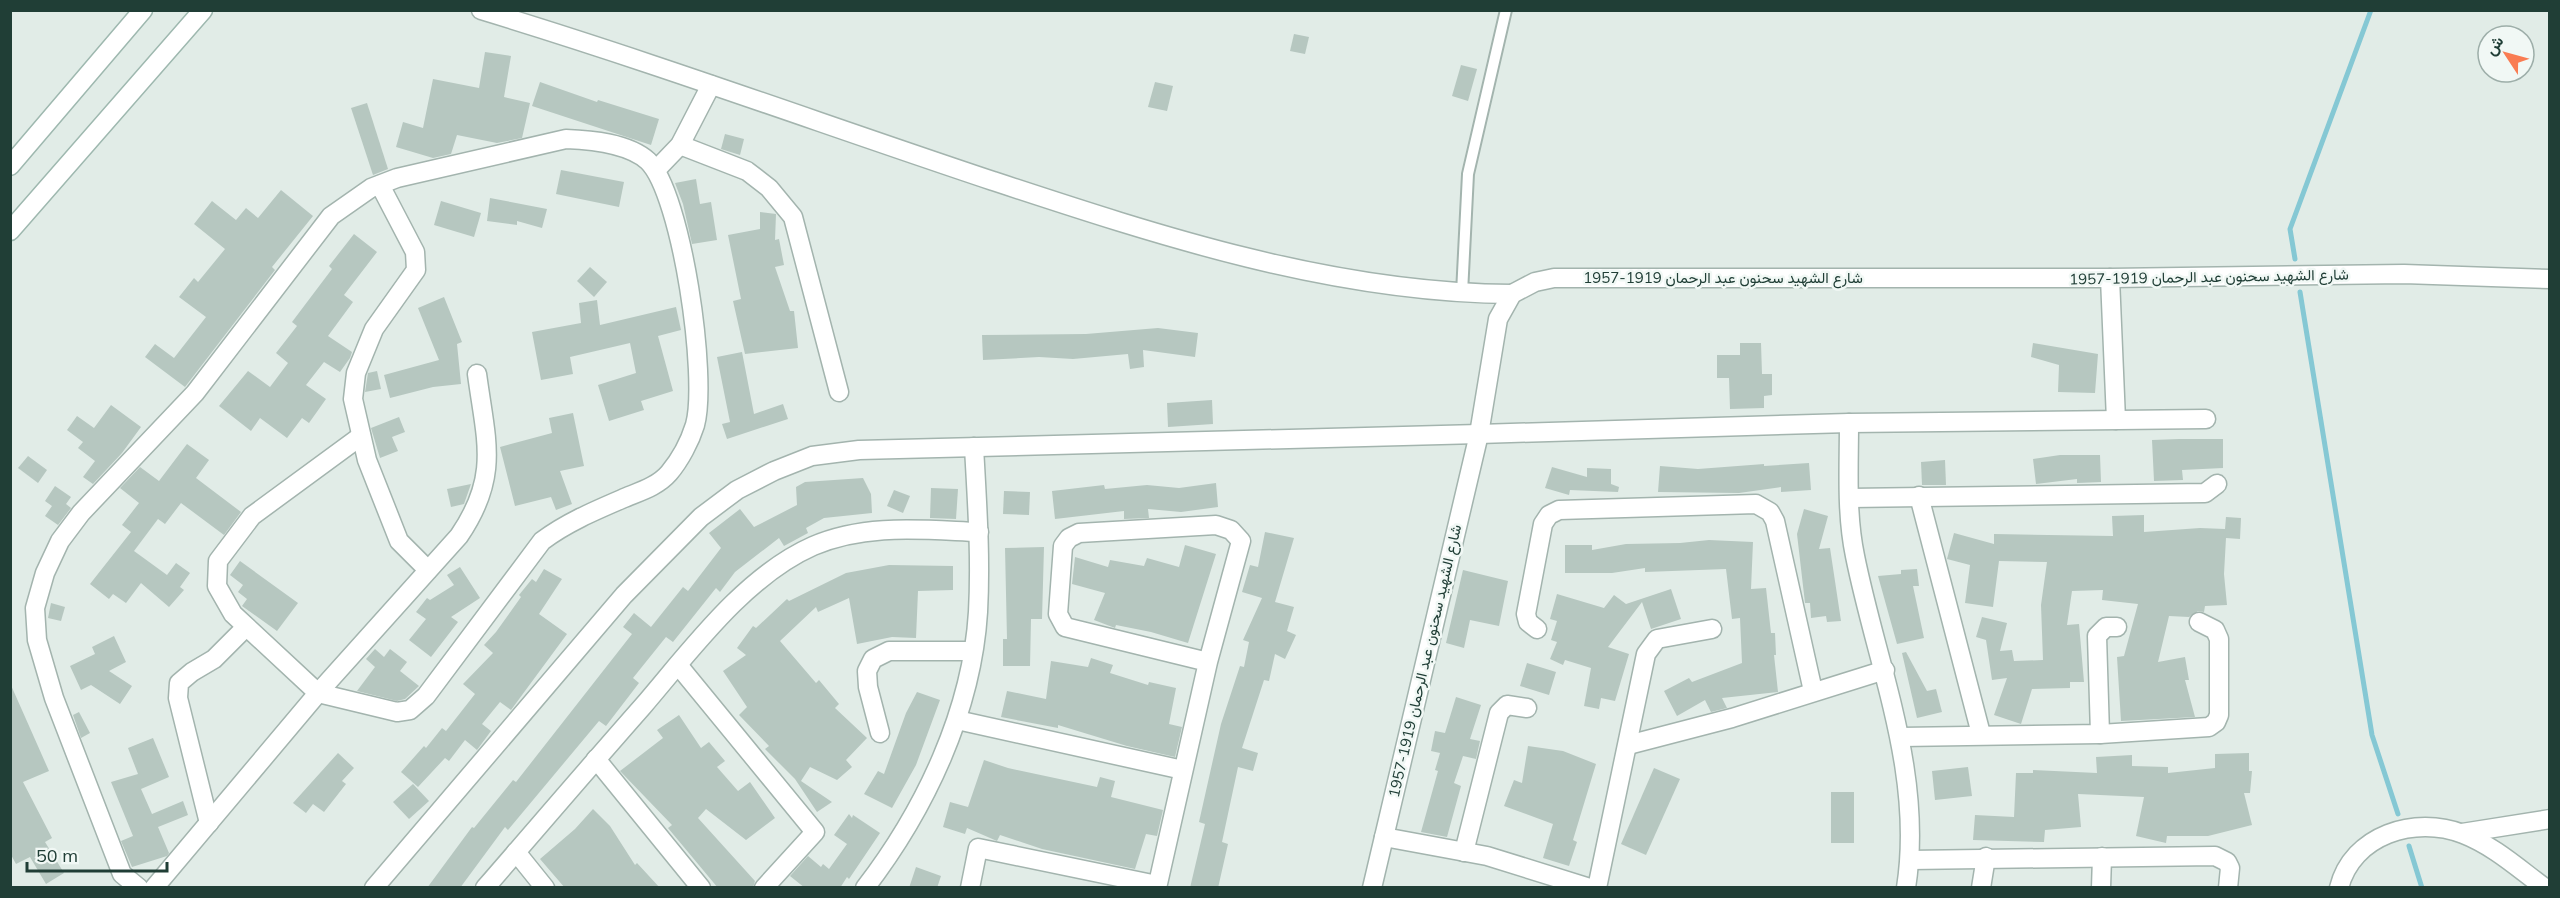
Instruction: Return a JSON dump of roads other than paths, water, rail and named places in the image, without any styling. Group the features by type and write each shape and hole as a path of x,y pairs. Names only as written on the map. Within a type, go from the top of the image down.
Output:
{"street":[{"path":"10,166 143,10"},
{"path":"10,231 203,10"},
{"path":"481,10 711,84 1090,213 1185,242 1298,270 1462,293 1512,294"},
{"path":"656,170 680,145 711,84"},
{"path":"140,888 122,874 54,698 37,640 35,608 45,573 60,541 81,513 195,393 318,230 330,216 348,203 397,178 566,139 592,140 646,159 656,170 667,193 677,228 697,341 699,389 695,425 684,450 668,474 652,486 560,528 542,542 426,696 410,710 397,712 318,693 233,614 217,586 218,561 252,516 361,436"},
{"path":"680,145 747,171 769,188 794,217 839,392"},
{"path":"380,185 415,252 416,270 374,329 356,374 353,399 367,460 399,541 428,570"},
{"name":"شارع الشهيد سحنون عبد الرحمان 1919-1957","path":"1372,888 1479,434 1498,319 1512,294 1535,282 1554,278 2110,278 2404,274 2550,279"},
{"path":"2110,278 2116,420"},
{"path":"154,888 318,693 468,522 485,487 489,459 477,374"},
{"path":"374,888 624,595 701,517 737,490 774,471 812,456 859,450 1428,438 1479,434 1849,423 2206,419"},
{"path":"1849,423 1850,498 1854,552 1901,737 1910,860 1906,888"},
{"path":"865,888 905,830 934,774 957,720 973,651 978,613 979,532 974,447"},
{"path":"1850,498 2205,493 2217,484"},
{"path":"1919,496 1981,734"},
{"path":"1536,629 1528,622 1526,614 1543,524 1549,515 1558,510 1756,504 1770,513 1775,521 1813,691"},
{"path":"970,888 978,848 1157,886 1208,662 1240,541 1231,530 1216,525 1078,533 1069,538 1063,546 1058,614 1065,627 1075,632 1208,662"},
{"path":"485,888 678,665 751,586 782,563 814,546 851,534 887,529 979,532"},
{"path":"1901,737 2200,730 2216,723 2219,714 2219,639 2215,630 2199,622"},
{"path":"209,823 178,698 179,683 214,659 246,627"},
{"path":"2100,734 2097,636 2106,627 2117,627"},
{"path":"1597,888 1646,654 1650,645 1657,639 1712,629"},
{"path":"880,733 868,687 867,671 873,659 889,651 973,651"},
{"path":"678,665 814,832 764,888"},
{"path":"1628,745 1732,718 1885,670"},
{"path":"1464,852 1499,713 1507,705 1527,708"},
{"path":"957,720 1183,770"},
{"path":"596,759 700,888"},
{"path":"2462,833 2550,819"},
{"path":"2339,888 2343,873 2356,853 2375,838 2394,831 2433,828 2462,833 2497,852 2545,888"},
{"path":"1384,837 1464,852 1590,888"},
{"path":"516,852 544,888"},
{"path":"1910,860 1986,857 2215,856 2228,862 2230,868 2228,888"},
{"path":"1982,888 1986,857"},
{"path":"2101,888 2102,857"}],"lane":[{"path":"1462,293 1462,249 1468,174 1506,10"}],"waterway":[{"path":"2295,259 2290,229 2371,10"},
{"path":"2300,292 2372,735 2398,814"},
{"path":"2409,846 2422,888"}]}
